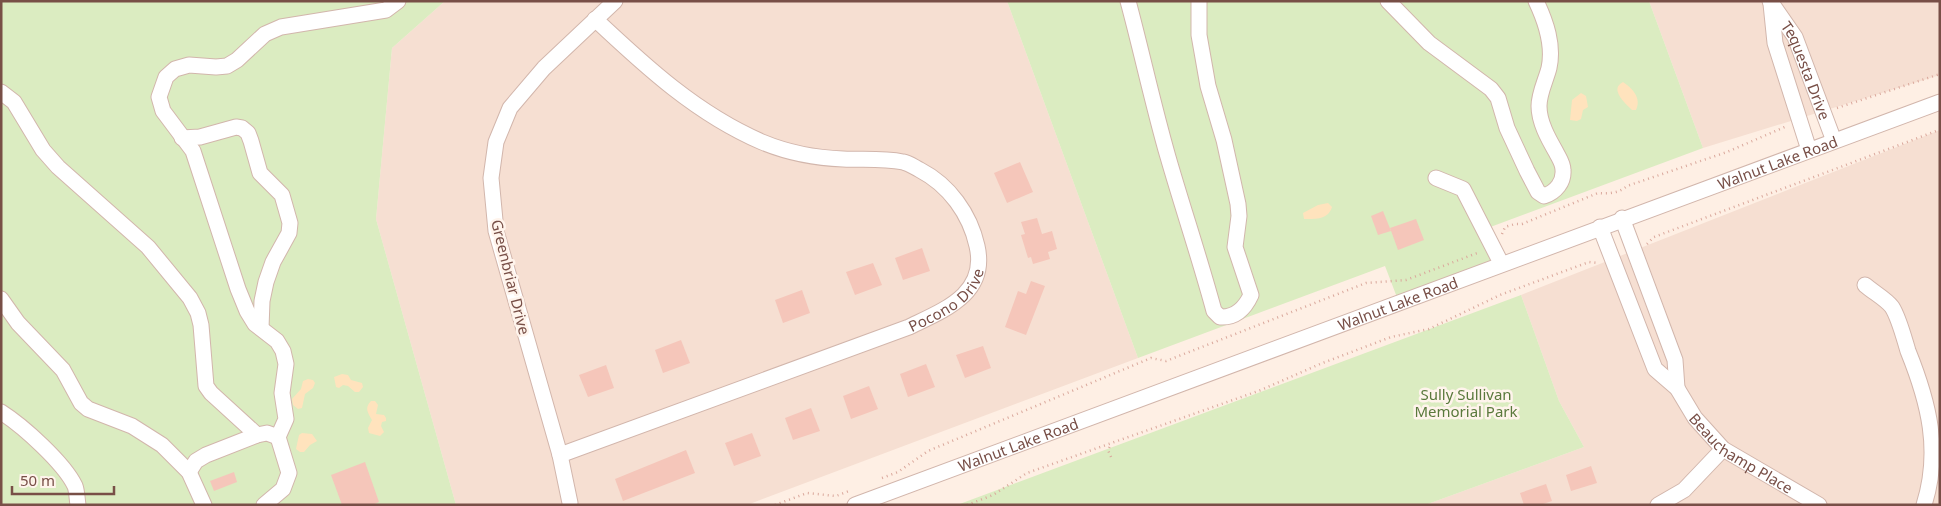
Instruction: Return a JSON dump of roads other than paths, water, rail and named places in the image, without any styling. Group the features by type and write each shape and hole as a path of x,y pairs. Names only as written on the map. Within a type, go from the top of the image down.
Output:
{"street":[{"path":"264,505 283,489 289,473 278,437 286,419 282,392 286,364 283,351 277,341 255,324 244,303 193,151 163,111 159,97 166,77 175,69 189,64 216,67 227,66 237,60 265,34 281,27 386,10 398,1"},
{"name":"Greenbriar Drive","path":"570,504 560,455 496,231 491,178 496,142 510,108 544,68 615,1"},
{"path":"1128,1 1160,132 1214,311 1220,317 1226,317 1238,313 1246,305 1251,295 1235,247 1239,216 1238,204 1224,140 1208,86 1199,35 1198,1"},
{"path":"1388,1 1430,43 1491,88 1498,98 1507,128 1527,171 1538,192 1544,196 1552,194 1558,187 1562,180 1563,171 1562,162 1542,122 1539,105 1549,67 1550,50 1544,17 1536,1"},
{"name":"Tequesta Drive","path":"1771,2 1795,38 1834,141"},
{"name":"Tequesta Drive","path":"1771,2 1775,43 1810,150"},
{"name":"Pocono Drive","path":"560,455 909,327 948,308 965,296 976,277 979,258 975,238 966,215 958,202 934,178 905,163 881,159 841,159 805,155 763,142 717,120 675,91 595,19"},
{"path":"1,92 14,102 43,150 58,168 148,247 190,298 198,313 201,325 206,386 211,393 257,435"},
{"name":"Walnut Lake Road","path":"855,505 1622,218 1940,102"},
{"path":"182,138 200,137 236,127 242,128 248,133 260,173 282,195 290,223 289,233 272,262 262,301 260,328"},
{"path":"1436,178 1450,182 1463,189 1501,263"},
{"path":"1622,218 1675,360 1676,388"},
{"name":"Beauchamp Place","path":"1600,227 1655,369 1676,388 1695,418 1722,449 1819,505"},
{"path":"1865,285 1892,307 1925,393 1937,431 1938,466 1931,492 1924,505"},
{"path":"1,299 18,323 63,370 81,403 88,409 132,426 162,445 189,472 204,505"},
{"path":"1634,318 1657,310"},
{"path":"1,412 18,423 68,473 76,488 78,505"},
{"path":"189,472 196,461 206,455 257,435 267,433 278,437"},
{"path":"1658,505 1684,490 1722,449"}],"park label":[{"name":"Sully Sullivan Memorial Park","path":"1466,402"}]}
